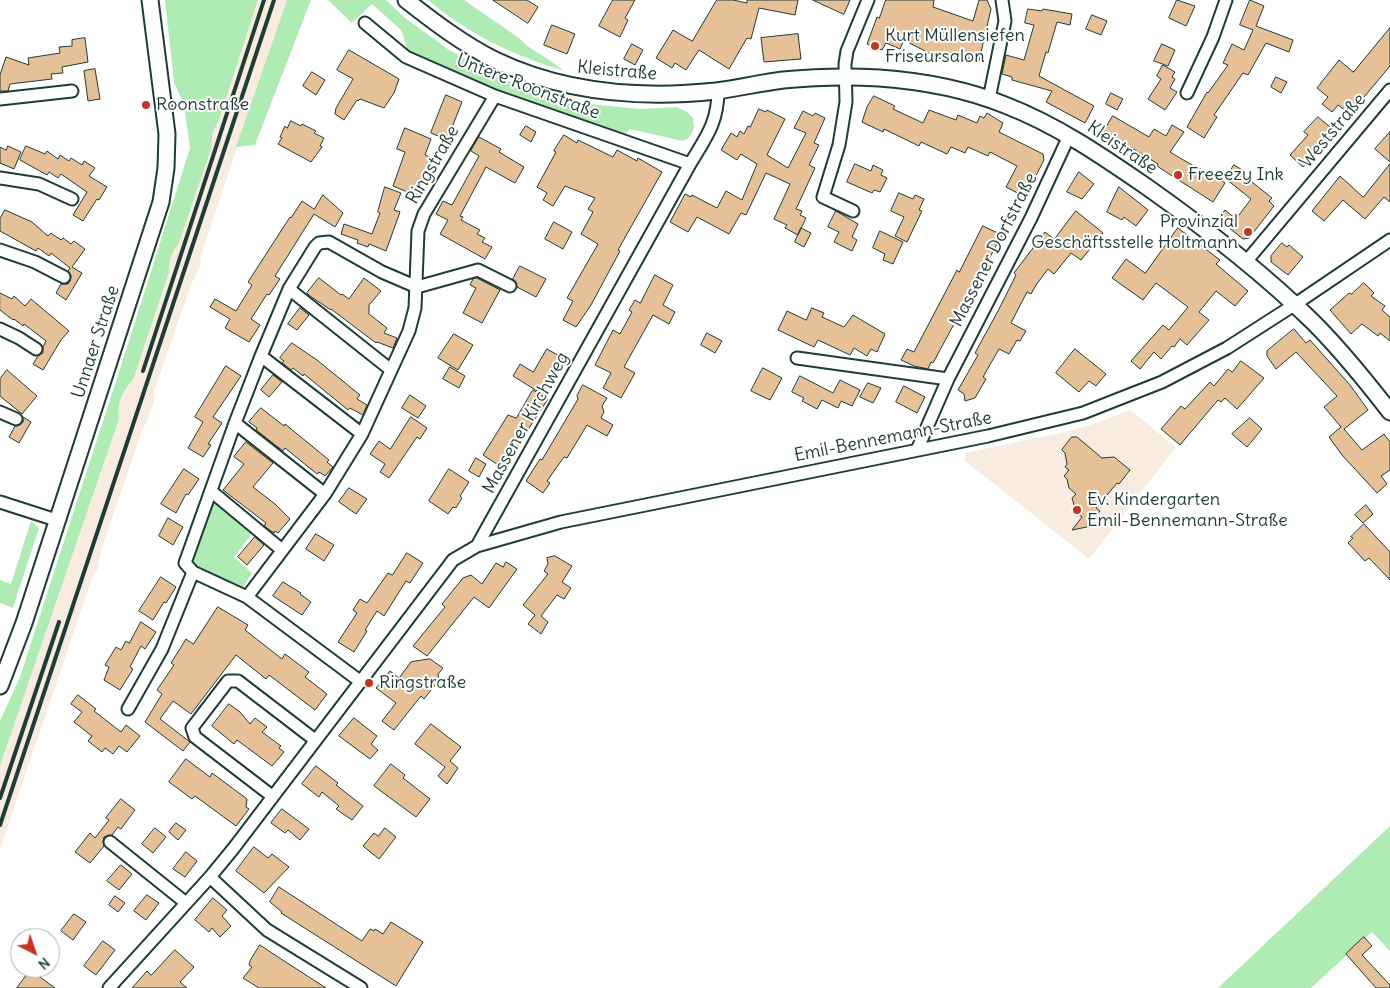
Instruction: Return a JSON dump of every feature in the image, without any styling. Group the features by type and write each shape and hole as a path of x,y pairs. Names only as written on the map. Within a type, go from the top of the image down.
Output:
{"main road":[{"name":"Unnaer Straße","path":"0,686 24,623 56,520 156,223 161,202 166,168 167,134 150,0"},
{"name":"Kleistraße","path":"406,0 432,21 496,60 567,86 643,95 686,94 782,81 846,77 894,80 928,84 989,99 1039,119 1105,158 1170,203 1245,263 1294,305 1342,352 1390,412"}],"street":[{"path":"854,211 823,197 839,145 846,102 845,64 847,51 868,0"},
{"path":"989,99 1005,21 1005,10 1002,0"},
{"path":"1187,93 1213,37 1226,0"},
{"name":"Untere Roonstraße","path":"365,24 406,57 495,96 690,164"},
{"name":"Massener Kirchweg","path":"477,546 713,126 718,106 718,90"},
{"name":"Weststraße","path":"1245,263 1390,90"},
{"path":"0,99 72,91"},
{"name":"Ringstraße","path":"247,597 325,494 362,434 409,331 415,308 417,287 418,231 424,214 495,96"},
{"name":"Massener Dorfstraße","path":"917,450 948,379 1032,218 1069,136"},
{"path":"0,178 39,184 72,199"},
{"name":"Emil-Bennemann-Straße","path":"477,546 561,522 988,436 1083,413 1170,378 1227,348 1390,240"},
{"path":"361,682 247,597 193,572 185,563 235,423 289,289 315,247 320,243 329,242 382,272 417,287 478,270 510,286"},
{"path":"0,250 35,262 64,277"},
{"path":"289,289 391,370"},
{"path":"0,330 19,338 36,349"},
{"path":"261,356 362,434"},
{"path":"798,358 948,379"},
{"path":"0,412 16,420"},
{"path":"235,423 325,494"},
{"path":"211,491 282,550"},
{"path":"0,502 56,520"},
{"path":"109,988 210,877 453,560 477,546"},
{"path":"128,709 162,649 193,572"},
{"path":"272,796 195,737 192,728 228,681 238,682 315,740"},
{"path":"110,842 186,903"},
{"path":"210,877 267,930 361,988"}],"shaded area":[{"path":"258,0 287,0 201,255 200,266 191,285 154,391 154,401 102,547 98,568 92,578 0,850 0,766 119,419 118,407 125,388 133,380 169,272 172,251 179,243 212,146 212,135 221,114"},
{"name":"Ev. Kindergarten Emil-Bennemann-Straße","path":"1130,410 1176,447 1089,559 965,461 965,453 1065,432 1097,423"}],"green space":[{"path":"165,0 258,0 221,114 212,135 212,146 179,243 171,257 169,272 133,380 121,398 119,419 0,766 0,721 20,677 190,148 184,105 174,82"},
{"path":"287,0 311,0 255,145 236,147"},
{"path":"328,0 386,0 404,17 449,50 511,82 579,103 641,109 677,107 687,112 693,118 694,128 690,137 683,141 630,129 624,135 494,88 409,53 401,30 372,4 352,23"},
{"path":"428,0 464,0 564,71 493,43 459,23"},
{"path":"214,501 253,532 234,557 252,573 242,589 195,566 191,558"},
{"path":"31,521 39,528 13,608 0,603 0,580 11,584"},
{"path":"1390,826 1390,951 1372,932 1311,988 1218,988"}],"building":[{"path":"493,0 527,0 538,7 528,23"},
{"path":"613,0 635,0 625,18 628,20 620,37 599,26"},
{"path":"717,0 733,0 747,3 747,0 798,0 795,15 759,8 751,39 747,38 729,69 699,50 686,70 675,63 672,68 656,58 673,30 692,41"},
{"path":"813,0 850,0 844,14"},
{"path":"886,0 934,0 933,7 973,21 979,0 987,0 991,9 979,61 957,55 955,62 938,58 904,40 900,49 886,43 882,50 867,44 877,17 879,18"},
{"path":"1177,0 1195,6 1186,26 1169,18"},
{"path":"1250,0 1264,6 1256,26 1293,40 1289,52 1266,43 1248,75 1243,73 1214,115 1217,117 1204,138 1187,127 1207,92 1228,65 1223,63 1232,44 1244,50 1253,30 1240,25"},
{"path":"1028,9 1042,11 1043,9 1072,14 1070,25 1057,22 1039,76 1094,106 1085,123 1046,102 1052,91 1012,80 1012,77 1002,74 1006,55 1024,60 1034,25 1025,23"},
{"path":"1092,15 1107,21 1101,35 1086,29"},
{"path":"552,25 575,34 567,54 544,45"},
{"path":"1390,28 1390,66 1350,114 1338,105 1332,112 1322,104 1328,97 1317,88 1339,60 1353,72"},
{"path":"798,34 801,59 764,62 761,38"},
{"path":"85,38 88,62 62,67 63,73 51,74 52,79 10,84 8,91 0,91 0,75 6,57 29,65 28,58 60,53 59,47 72,46 72,40"},
{"path":"632,44 643,50 635,65 624,59"},
{"path":"1162,44 1175,50 1168,66 1154,61"},
{"path":"349,50 399,79 394,93 384,108 360,99 357,100 344,120 335,114 336,108 353,79 337,70"},
{"path":"1163,65 1175,72 1172,77 1175,79 1170,88 1177,92 1165,110 1148,99 1161,79 1157,76"},
{"path":"95,69 100,99 88,101 84,71"},
{"path":"312,72 325,80 316,95 303,86"},
{"path":"1276,77 1287,82 1281,93 1271,87"},
{"path":"1111,93 1123,99 1117,110 1106,104"},
{"path":"446,95 462,102 447,140 431,133"},
{"path":"874,96 895,106 893,109 923,123 929,110 956,120 958,115 977,123 980,116 984,118 987,113 1003,123 999,132 1043,154 1044,160 1025,197 1006,187 1017,166 990,152 988,156 968,147 965,153 951,147 947,154 921,142 919,146 884,129 883,132 862,122 867,107"},
{"path":"759,109 766,112 767,110 785,119 767,155 788,168 806,133 794,128 803,111 813,116 815,113 825,118 814,143 819,145 809,165 815,168 796,209 802,211 800,215 806,218 798,235 785,228 787,225 774,219 790,184 766,173 746,215 741,213 729,234 697,217 688,232 670,222 685,194 691,197 692,195 717,208 726,191 742,200 757,164 741,154 737,160 721,150 731,133 737,137 740,131 744,134 748,126 750,127"},
{"path":"1113,116 1149,137 1154,129 1166,136 1172,125 1184,132 1170,152 1225,183 1213,202 1157,166 1158,164 1104,131"},
{"path":"1318,117 1335,131 1303,167 1290,155 1308,135 1304,132"},
{"path":"291,121 316,131 314,133 324,138 320,146 322,147 311,162 278,144 282,138 280,137 285,126 287,128"},
{"path":"526,126 536,132 531,142 520,135"},
{"path":"405,128 431,139 425,155 432,158 417,196 393,186 405,152 397,149"},
{"path":"1390,132 1390,162 1375,149"},
{"path":"564,135 577,143 578,140 613,157 617,150 637,161 638,158 662,172 618,250 620,251 591,305 576,327 563,320 573,301 567,298 598,244 581,234 593,212 588,209 595,198 565,186 553,206 543,200 547,193 537,187 556,152 554,151"},
{"path":"479,137 501,149 499,152 524,167 515,183 486,167 460,216 463,217 461,220 480,230 477,234 485,238 482,242 492,247 485,259 440,234 448,220 436,214 443,201 452,205 479,156 471,151"},
{"path":"8,146 21,152 14,169 0,163 0,147 6,150"},
{"path":"26,146 45,154 47,151 58,159 60,155 69,161 71,158 82,165 84,161 95,168 89,176 107,187 83,221 73,215 87,192 61,174 58,178 49,172 47,175 20,160"},
{"path":"855,164 871,171 873,165 883,170 881,175 887,178 880,192 874,190 872,193 847,182"},
{"path":"1390,164 1390,202 1384,197 1365,219 1343,200 1324,221 1312,211 1340,176 1363,197"},
{"path":"1234,165 1244,171 1242,174 1272,198 1269,201 1274,206 1249,238 1243,239 1218,219 1225,210 1236,219 1251,199 1226,179"},
{"path":"1079,172 1094,184 1082,199 1067,192"},
{"path":"385,187 401,193 394,210 400,212 386,251 369,244 368,247 357,243 358,240 341,234 344,224 372,234 380,213 378,212"},
{"path":"1119,187 1148,210 1136,226 1124,217 1122,220 1107,212"},
{"path":"899,193 913,199 915,195 924,199 919,210 922,211 907,242 895,236 904,217 891,211"},
{"path":"323,195 343,213 335,227 314,214 275,276 280,279 269,295 267,294 251,319 260,325 249,342 225,328 230,319 210,307 215,299 236,311 252,285 248,282 302,201 314,209"},
{"path":"5,210 32,222 48,236 51,233 71,244 74,241 85,249 72,267 82,273 66,300 56,293 61,284 68,284 70,281 71,276 68,271 70,268 51,253 49,256 38,248 36,251 0,231 0,219"},
{"path":"836,211 858,224 852,237 857,240 852,251 834,242 839,232 828,227"},
{"path":"1076,211 1103,233 1081,260 1071,253 1054,274 1048,269 1031,294 1027,292 1011,323 1026,331 1020,341 1017,340 1009,354 999,349 983,377 986,379 975,398 965,401 964,394 958,390 978,355 975,353 1016,275 1014,273 1045,232 1054,239"},
{"path":"554,222 572,232 563,249 545,239"},
{"path":"983,226 1002,235 979,277 981,277 962,314 960,313 933,363 931,362 928,369 914,366 901,360 907,349 914,352 957,270 959,272"},
{"path":"801,228 811,233 804,247 795,242"},
{"path":"1178,228 1220,260 1216,264 1248,291 1235,306 1216,291 1199,312 1209,320 1187,345 1180,339 1161,359 1154,352 1140,369 1131,361 1163,325 1169,330 1188,307 1156,283 1143,300 1112,278 1126,259 1145,273"},
{"path":"880,231 903,242 893,264 883,260 885,254 873,248"},
{"path":"1282,243 1287,247 1289,245 1303,257 1288,275 1271,262 1271,256"},
{"path":"520,266 546,279 536,297 517,287 513,279"},
{"path":"655,275 673,285 663,305 675,312 669,324 653,315 624,367 635,373 621,398 603,388 611,373 595,365 613,330 620,334 632,312 629,310 635,300 640,303"},
{"path":"319,278 349,299 364,278 381,291 369,305 369,314 387,328 384,333 397,338 393,348 376,343 331,309 310,296 307,293"},
{"path":"477,278 500,290 482,323 463,313 476,288 470,285 473,279"},
{"path":"1364,283 1374,293 1371,296 1385,306 1382,310 1390,317 1390,341 1380,333 1378,336 1362,324 1351,334 1330,310"},
{"path":"0,293 12,299 14,296 25,306 31,299 69,331 61,340 43,370 33,364 38,356 43,353 46,341 24,324 23,326 0,310"},
{"path":"300,308 309,315 297,330 288,324"},
{"path":"812,308 824,313 822,317 844,327 853,315 885,334 877,352 871,349 867,356 854,348 850,355 818,340 814,347 778,330 787,311 806,320"},
{"path":"1294,329 1306,343 1310,340 1350,385 1368,410 1344,429 1362,450 1384,434 1390,442 1390,470 1381,476 1387,484 1377,493 1342,455 1329,437 1341,427 1324,407 1337,396 1296,352 1276,369 1267,356 1267,351"},
{"path":"707,333 722,341 715,353 701,345"},
{"path":"454,334 473,345 458,370 438,358"},
{"path":"292,343 317,360 360,395 357,399 367,405 363,415 350,408 348,410 304,374 303,376 293,368 291,370 282,363 284,361 280,358"},
{"path":"547,349 563,358 542,394 513,376 520,364 533,372"},
{"path":"1075,349 1106,374 1096,386 1089,381 1079,392 1056,373"},
{"path":"1241,361 1264,378 1237,409 1225,398 1221,402 1218,400 1180,445 1161,429 1181,406 1185,409 1210,382 1214,386 1228,369 1232,372"},
{"path":"226,366 241,376 213,417 222,423 208,444 211,445 203,457 188,448 203,422 195,417"},
{"path":"450,367 465,376 459,388 443,379"},
{"path":"763,368 782,378 770,400 751,391"},
{"path":"7,370 37,396 22,414 0,396 0,379"},
{"path":"273,375 282,382 269,397 261,390"},
{"path":"800,376 833,393 840,380 860,390 852,406 841,401 838,408 822,400 817,409 802,401 804,398 792,392"},
{"path":"868,383 881,388 873,403 860,397"},
{"path":"583,385 607,398 602,406 604,412 601,418 613,425 607,436 587,425 567,458 564,457 547,481 550,483 543,493 526,481 540,459 542,460 578,399 577,396"},
{"path":"904,386 925,397 917,413 896,402"},
{"path":"533,390 548,399 503,468 483,455 508,415 516,418"},
{"path":"410,395 426,406 418,418 402,408"},
{"path":"261,408 284,426 285,424 329,460 327,462 333,467 325,476 319,472 317,474 285,448 283,451 256,430 257,428 249,422"},
{"path":"23,417 31,422 19,443 9,437 15,426 23,422"},
{"path":"411,417 427,428 420,439 417,437 389,478 380,472 385,464 370,454 379,441 390,449"},
{"path":"1250,418 1262,429 1247,447 1232,434"},
{"path":"1072,437 1077,437 1102,458 1114,457 1130,470 1096,508 1100,511 1087,527 1072,530 1082,517 1076,512 1072,498 1076,494 1069,488 1067,479 1064,476 1069,470 1065,467 1067,464 1065,453 1062,450"},
{"path":"246,442 273,463 253,487 275,504 290,519 278,533 275,531 274,533 264,526 266,523 223,490 244,464 234,457"},
{"path":"476,458 486,464 479,477 469,471"},
{"path":"184,469 199,479 188,495 186,494 176,513 161,504"},
{"path":"449,469 469,482 460,496 462,498 456,508 453,507 448,514 429,501"},
{"path":"349,488 367,499 356,514 339,502"},
{"path":"1366,505 1373,514 1363,523 1355,515"},
{"path":"168,518 183,527 173,545 159,536"},
{"path":"1364,524 1390,552 1390,580 1369,558 1365,561 1348,543 1353,538 1351,537"},
{"path":"316,534 334,545 324,561 306,549"},
{"path":"255,537 264,545 247,565 238,557"},
{"path":"407,553 423,563 410,583 406,581 384,616 377,611 354,652 338,642 357,613 353,610 360,599 367,603 388,573 392,575"},
{"path":"555,556 572,566 562,582 571,588 564,599 557,595 541,616 548,622 541,634 528,624 535,615 523,605 548,574 544,571 548,564 547,558"},
{"path":"506,562 517,569 489,608 474,597 427,656 413,646 445,607 442,604 463,578 471,575 482,584 496,563 503,567"},
{"path":"161,577 176,587 153,620 139,611"},
{"path":"283,582 301,593 311,602 302,615 273,596"},
{"path":"218,607 248,625 245,630 282,659 285,654 309,672 305,677 327,694 315,710 269,675 266,679 236,655 191,714 173,701 160,719 190,742 183,751 145,722 162,694 157,690 174,665 171,663 186,639 193,644"},
{"path":"141,622 156,632 145,649 141,646 130,667 133,669 120,690 104,680 109,667 105,665 116,647 121,650 126,641 129,643"},
{"path":"430,659 443,668 438,674 439,680 424,699 421,696 394,730 382,721 396,703 376,688 390,671 399,678 411,662"},
{"path":"78,695 96,709 94,711 121,732 126,725 140,736 127,752 119,746 113,754 105,748 102,752 88,741 92,736 74,722 82,712 71,704"},
{"path":"229,704 240,712 250,724 255,718 267,727 262,732 281,746 279,748 284,752 272,766 237,740 234,744 212,726"},
{"path":"354,718 377,736 371,744 378,750 370,759 339,736"},
{"path":"431,724 461,747 450,761 458,768 447,784 438,776 445,767 415,744"},
{"path":"186,759 210,777 212,773 247,799 246,807 249,809 236,826 195,796 192,799 169,782"},
{"path":"391,764 405,775 403,778 430,799 416,817 374,786"},
{"path":"316,766 338,783 336,785 363,806 352,820 336,809 339,806 322,792 319,797 302,784"},
{"path":"121,799 135,810 121,829 118,827 112,835 104,837 104,846 90,863 75,852 90,833 95,838 109,820 106,818"},
{"path":"282,809 309,829 300,840 288,830 285,833 271,823"},
{"path":"176,823 186,830 178,840 169,832"},
{"path":"155,828 166,837 153,853 142,844"},
{"path":"385,828 396,837 379,859 363,846 374,833 378,836"},
{"path":"254,847 268,858 272,854 289,867 264,893 236,871"},
{"path":"186,852 197,861 185,877 173,869"},
{"path":"121,865 132,874 119,890 107,881"},
{"path":"279,887 362,941 370,929 374,931 375,929 383,934 391,922 423,942 396,986 281,913 270,902"},
{"path":"147,895 159,903 146,920 134,911"},
{"path":"115,896 125,903 118,912 109,905"},
{"path":"213,898 227,910 222,916 231,926 220,937 212,928 209,932 195,920"},
{"path":"74,914 86,922 73,940 61,931"},
{"path":"1364,937 1372,946 1362,955 1390,985 1390,988 1376,988 1346,954"},
{"path":"103,941 115,950 96,975 84,966"},
{"path":"260,945 326,988 259,988 243,978 252,967 249,965 250,961"},
{"path":"175,950 194,967 180,982 187,988 132,988 147,971 151,975"},
{"path":"24,978 41,978 55,988 17,988"}],"railway":[{"path":"143,371 264,0"},
{"path":"0,825 274,0"},
{"path":"0,798 59,622"}],"place":[{"name":"Kurt Müllensiefen Friseursalon","path":"875,46"},
{"name":"Roonstraße","path":"146,105"},
{"name":"Freeezy Ink","path":"1178,175"},
{"name":"Provinzial Geschäftsstelle Holtmann","path":"1248,232"},
{"name":"Ev. Kindergarten Emil-Bennemann-Straße","path":"1077,510"},
{"name":"Ringstraße","path":"369,683"}]}
